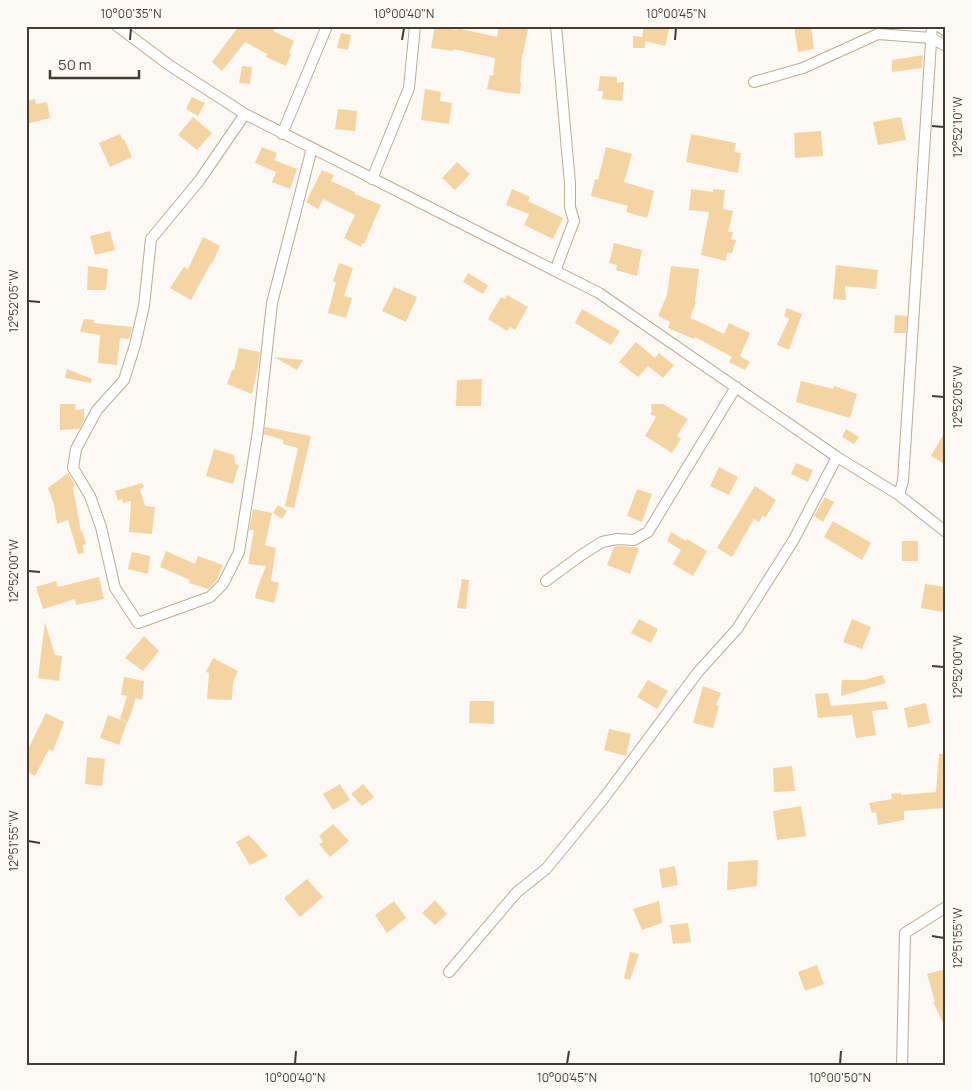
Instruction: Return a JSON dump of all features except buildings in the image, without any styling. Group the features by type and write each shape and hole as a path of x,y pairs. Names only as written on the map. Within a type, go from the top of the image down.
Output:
{"street":[{"path":"117,26 169,66 245,114 598,294 838,457 899,495 946,532"},
{"path":"282,134 326,26"},
{"path":"372,179 409,88 415,26"},
{"path":"555,271 574,221 570,207 570,184 556,26"},
{"path":"899,495 904,481 932,26"},
{"path":"939,26 946,31"},
{"path":"754,82 803,68 878,34 931,38 946,46"},
{"path":"245,114 199,180 151,239 144,306 124,380 97,410 76,449 73,468 90,496 98,519 115,588 138,623 210,597 223,584 239,552 258,431 272,303 312,148"},
{"path":"546,581 602,542 617,539 634,540 648,532 736,387"},
{"path":"449,972 517,892 546,869 604,798 698,672 737,629 793,541 838,457"},
{"path":"902,1065 905,933 946,907"}]}
